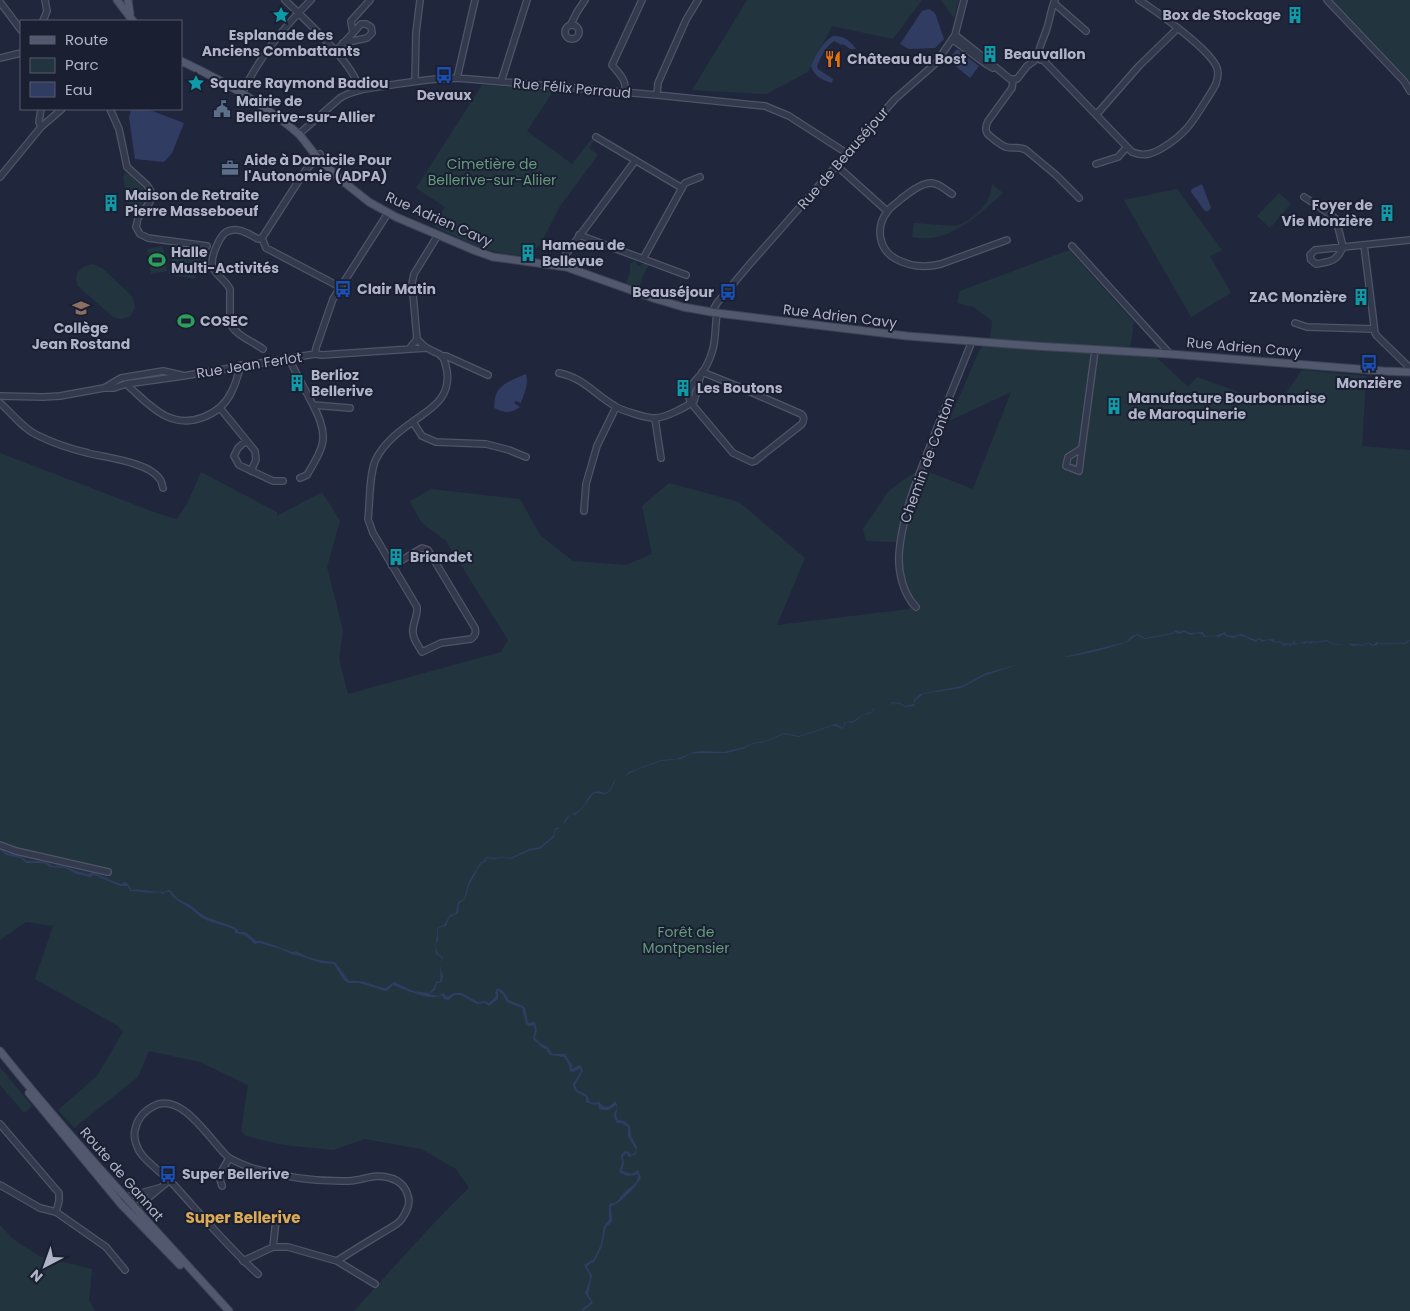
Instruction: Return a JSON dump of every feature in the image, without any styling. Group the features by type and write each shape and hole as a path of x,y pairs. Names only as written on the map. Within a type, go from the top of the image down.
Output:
{"main road":[{"path":"117,0 132,19"},
{"path":"128,0 132,19"},
{"name":"Rue Adrien Cavy","path":"182,61 242,94 278,117 315,148 327,166 354,191 388,212 493,257 558,265 683,307 715,313 907,336 1410,373"},
{"name":"Rue Adrien Cavy","path":"1383,371 1410,373"},
{"name":"Route de Gannat","path":"0,1051 133,1211"},
{"name":"Route de Gannat","path":"0,1057 57,1128 228,1311"}],"street":[{"path":"43,20 47,11 45,0"},
{"path":"285,0 336,51 356,76 359,90"},
{"path":"242,94 256,68 283,29 311,0"},
{"path":"353,32 351,21 370,0"},
{"path":"415,81 416,33 420,0"},
{"path":"457,78 476,0"},
{"path":"501,82 527,0"},
{"path":"571,24 585,0"},
{"path":"625,92 626,86 624,81 612,66 642,0"},
{"path":"657,95 658,83 686,20 698,0"},
{"name":"Rue de Beauséjour","path":"715,313 717,303 895,99 936,63 954,37 964,0"},
{"path":"954,37 988,61 1010,80 1017,79 1027,66 1038,59 1044,60 1126,148 1136,154 1149,154 1154,153 1186,130 1215,86 1218,74 1216,64 1206,52 1160,14 1139,0"},
{"path":"1327,0 1404,81 1410,91"},
{"path":"1038,59 1054,1 1086,31"},
{"path":"0,2 20,29"},
{"path":"336,51 343,43 353,32 361,24 371,27 372,33 367,38 343,43"},
{"path":"1096,115 1139,66 1178,28"},
{"path":"0,58 20,53"},
{"name":"Rue Félix Perraud","path":"299,134 348,93 415,81 457,78 765,106 789,116 848,154"},
{"path":"1013,80 1012,88 985,127 987,133 1004,146 1009,148 1020,147 1026,150 1056,175 1079,198"},
{"path":"41,110 39,122 41,127"},
{"path":"0,177 41,127 61,110"},
{"path":"110,110 119,129 127,167 147,185 152,193 150,202 138,218 136,227 140,234 148,238 207,246"},
{"path":"596,138 682,188"},
{"path":"1096,164 1118,157 1126,148"},
{"path":"263,349 237,333 230,323 230,289 212,265 215,250 226,232 239,230 258,240 262,238 305,171 319,156"},
{"path":"558,265 635,161"},
{"path":"837,166 887,212"},
{"path":"643,259 685,183 700,177"},
{"path":"952,194 937,184 931,183 908,194 887,212 880,226 883,248 892,257 904,263 914,266 931,266 1007,240"},
{"path":"1304,197 1336,220 1343,247 1339,256 1329,262 1316,264 1310,260 1310,255 1315,250 1343,247 1364,245 1410,240"},
{"path":"315,354 333,299 388,212"},
{"path":"438,235 414,274 412,283 417,339 426,348 488,375"},
{"path":"579,236 686,275"},
{"path":"262,238 266,248 340,287"},
{"path":"1364,245 1376,336 1410,368"},
{"path":"1072,246 1170,354"},
{"path":"559,372 571,375 616,407 655,418 682,409 696,398 702,372 712,353 715,313"},
{"path":"1295,323 1307,328 1374,329"},
{"path":"409,349 417,339"},
{"name":"Chemin de Conton","path":"916,607 910,601 899,571 901,535 921,469 972,341"},
{"name":"Rue Jean Ferlot","path":"0,396 60,396 315,354 426,348"},
{"path":"1082,448 1095,350"},
{"path":"392,566 422,548 428,550 475,628 476,633 474,636 441,643 422,652 413,635 417,615 416,607 392,566 370,526 368,519 373,467 376,458 383,448 440,401 448,377 446,364 442,356"},
{"path":"290,358 323,427 320,452 307,475 300,478"},
{"path":"1401,371 1403,362"},
{"path":"126,384 164,415 173,419 195,419 208,415 220,408 233,389 241,366"},
{"name":"Rue Jean Ferlot","path":"104,388 121,378 163,371 183,376"},
{"path":"691,403 733,453 752,462 755,462 802,424 804,420 803,416 702,372"},
{"path":"11,397 11,400 4,406 30,432 52,442 88,453 121,459 149,470 159,477 163,488"},
{"path":"313,405 350,408"},
{"path":"584,511 586,484 597,446 616,407"},
{"path":"220,408 255,451 256,460 251,471"},
{"path":"655,418 661,458"},
{"path":"413,422 422,436 436,442 486,444 526,457"},
{"path":"246,441 238,448 234,456 238,465 273,481 284,481"},
{"path":"0,845 16,851 108,872"},
{"path":"258,1274 243,1261 170,1180 141,1154 134,1138 134,1131 142,1114 156,1104 176,1106 186,1111 229,1158 244,1165 272,1174 303,1179 350,1181 381,1176 398,1181 404,1186 409,1197 408,1210 400,1222 338,1261"},
{"path":"0,1124 59,1193 56,1212"},
{"path":"57,1128 127,1202 130,1196 161,1188"},
{"path":"222,1186 220,1176 229,1158"},
{"path":"133,1211 170,1180"},
{"path":"0,1185 40,1208 56,1212 106,1247 125,1270"},
{"path":"273,1247 276,1220"},
{"path":"243,1261 273,1247 288,1247 338,1261 375,1284"}],"green space":[{"path":"747,0 922,0 893,39 832,26 808,72 766,94 692,90"},
{"path":"941,0 959,0 954,18"},
{"path":"1333,0 1410,0 1410,81"},
{"name":"Cimetière de Bellerive-sur-Aliier","path":"482,85 554,90 527,131 572,164 594,136 596,137 589,148 598,155 560,206 540,245 530,253 528,251 522,256 501,253 476,246 433,226 445,207 416,188"},
{"path":"125,173 129,174 146,191 148,200 141,210 129,212 123,176"},
{"path":"992,184 1003,193 973,219 938,237 912,237 914,223 955,226 970,219 988,200"},
{"path":"1177,189 1222,250 1210,256 1231,293 1191,317 1124,200"},
{"path":"1279,193 1291,204 1270,228 1257,216"},
{"name":"Halle Multi-Activités","path":"163,246 167,271 151,274 147,249"},
{"path":"175,248 201,253 195,279 168,274"},
{"name":"Forêt de Montpensier","path":"1069,250 1134,322 1130,348 1148,349 1188,387 1197,377 1277,406 1302,370 1366,376 1362,446 1410,450 1410,1311 354,1311 469,1188 456,1169 421,1149 365,1139 333,1150 284,1145 246,1136 241,1131 248,1085 200,1062 149,1051 138,1077 74,1128 58,1110 97,1076 123,1032 118,1026 35,979 53,926 26,922 0,940 0,453 159,514 177,519 187,504 201,472 277,512 277,516 322,492 340,521 327,567 343,630 339,659 348,694 501,652 508,640 446,541 421,522 410,501 431,489 520,499 540,535 573,561 626,565 652,554 642,506 669,483 739,502 805,558 777,625 910,609 903,593 896,567 896,542 866,541 863,529 888,492 921,469 973,489 1011,392 949,421 979,351 990,339 992,321 974,307 957,303 960,291"},
{"path":"635,261 638,266 644,263 649,265 643,275 639,288 626,283 630,272 630,264"},
{"path":"92,264 102,268 133,297 135,307 129,317 121,319 113,317 78,286 77,273 83,267"},
{"path":"0,1067 32,1106 24,1113 0,1085"},
{"path":"0,1225 13,1239 39,1256 92,1269 89,1300 95,1311 0,1311"}],"water":[{"path":"929,9 935,13 944,39 935,48 909,49 900,44 922,11"},
{"path":"833,36 840,36 846,39 856,49 850,49 834,41 826,49 817,66 818,69 833,79 832,83 819,77 811,66 817,53"},
{"path":"957,49 979,66 970,78 948,60"},
{"path":"131,110 150,110 184,123 172,153 164,162 135,159 129,118"},
{"path":"1202,184 1211,208 1208,211 1205,211 1191,192 1192,189"},
{"path":"526,374 527,385 521,403 516,401 514,403 520,407 507,412 494,408 495,397 498,391 508,382"},
{"path":"1176,630 1180,632 1184,630 1190,633 1203,632 1205,636 1215,636 1225,632 1226,635 1234,636 1241,634 1256,640 1259,638 1263,640 1273,639 1275,642 1280,641 1284,644 1287,643 1291,644 1294,641 1296,644 1306,641 1326,640 1331,643 1326,641 1315,643 1313,642 1311,644 1307,642 1305,644 1295,645 1293,643 1291,646 1287,644 1284,646 1280,642 1275,643 1267,640 1262,642 1259,639 1256,642 1242,636 1234,638 1225,636 1224,634 1218,638 1217,636 1204,637 1202,634 1197,633 1191,635 1184,632 1179,634 1176,632 1172,634 1145,639 1137,635 1127,642 1086,654 1064,657 1126,642 1132,636 1138,634 1145,638 1172,633"},
{"path":"1368,642 1373,645 1377,642 1398,643 1385,644 1378,643 1372,646 1368,643 1362,646 1352,646 1348,643 1362,645"},
{"path":"1061,657 1037,664 1017,665 986,675 961,688 923,694 915,701 914,706 905,707 894,703 889,706 893,702 905,706 914,704 914,700 920,694 962,686 986,673 1016,665 1036,664"},
{"path":"889,706 874,709 871,713 861,716 852,723 846,722 843,729 832,726 799,737 784,734 765,742 752,744 745,748 727,753 690,754 681,759 661,761 636,770 626,776 629,772 661,760 676,759 694,752 724,752 753,743 766,741 784,733 799,736 836,724 843,728 845,722 854,721 860,716 871,712 873,709"},
{"path":"622,778 615,781 611,790 606,794 593,794 582,809 575,815 572,814 582,808 592,793 605,793 610,790 614,781"},
{"path":"561,827 558,829 555,830 554,837 540,849 531,850 511,859 487,858 477,870 470,883 465,899 459,904 458,913 449,918 446,926 438,928 436,944 437,928 444,925 450,915 456,913 458,902 464,899 469,881 486,857 510,858 529,849 540,847 553,836 555,828"},
{"path":"0,847 7,853 21,856 27,861 40,861 52,866 62,866 89,874 92,872 121,884 125,882 129,885 131,890 163,892 170,890 178,899 190,905 204,916 234,927 238,932 245,932 256,941 262,941 292,952 296,951 308,957 335,962 349,981 364,982 386,988 394,982 413,991 429,993 434,988 436,981 440,982 440,966 443,977 441,983 437,983 435,990 429,994 438,996 443,993 447,997 454,993 462,993 478,1002 486,1001 489,1003 496,996 497,988 503,991 509,1000 525,1008 528,1023 535,1022 537,1030 535,1038 538,1041 548,1047 552,1054 565,1054 572,1065 572,1069 579,1065 581,1066 583,1071 575,1085 577,1090 587,1095 590,1102 599,1102 604,1107 610,1106 615,1101 617,1108 616,1105 608,1110 604,1110 599,1109 598,1104 594,1105 586,1102 586,1097 575,1091 573,1084 581,1071 580,1069 573,1072 570,1071 564,1057 550,1055 546,1049 533,1039 534,1025 529,1026 526,1024 522,1008 507,1002 498,990 498,999 489,1006 485,1003 477,1004 461,995 455,995 448,1000 444,999 442,995 437,997 425,996 393,985 385,991 359,983 348,983 343,979 334,964 321,963 281,949 259,943 255,944 245,935 235,933 235,930 202,918 169,892 162,894 160,892 130,891 128,886 120,886 94,875 90,877 77,874 65,868 50,867 42,863 26,863 21,858 6,855 0,850"},
{"path":"435,946 438,954 443,957 440,964 442,958 436,954"},
{"path":"617,1109 618,1120 624,1121 630,1126 631,1136 637,1147 636,1154 629,1157 626,1153 623,1156 624,1164 622,1171 632,1174 638,1170 641,1178 628,1195 611,1206 612,1220 606,1227 602,1246 595,1261 587,1267 592,1275 588,1294 593,1303 582,1311 591,1302 585,1293 590,1278 584,1265 594,1259 601,1244 604,1226 609,1220 609,1205 615,1203 638,1178 638,1174 628,1176 619,1172 622,1163 621,1155 625,1151 631,1155 636,1150 628,1136 628,1127 617,1123 614,1114"}],"place":[{"name":"Esplanade des Anciens Combattants","path":"281,15"},
{"name":"Box de Stockage","path":"1295,15"},
{"name":"Beauvallon","path":"990,54"},
{"name":"Château du Bost","path":"833,59"},
{"name":"Devaux","path":"444,75"},
{"name":"Square Raymond Badiou","path":"196,83"},
{"name":"Mairie de Bellerive-sur-Allier","path":"222,109"},
{"name":"Aide à Domicile Pour l'Autonomie (ADPA)","path":"230,168"},
{"name":"Maison de Retraite Pierre Masseboeuf","path":"111,203"},
{"name":"Foyer de Vie Monzière","path":"1387,213"},
{"name":"Hameau de Bellevue","path":"528,253"},
{"name":"Halle Multi-Activités","path":"157,260"},
{"name":"Clair Matin","path":"343,289"},
{"name":"Beauséjour","path":"728,292"},
{"name":"ZAC Monzière","path":"1361,297"},
{"name":"Collège Jean Rostand","path":"81,308"},
{"name":"COSEC","path":"186,321"},
{"name":"Monzière","path":"1369,363"},
{"name":"Berlioz Bellerive","path":"297,383"},
{"name":"Les Boutons","path":"683,388"},
{"name":"Manufacture Bourbonnaise de Maroquinerie","path":"1114,406"},
{"name":"Briandet","path":"396,557"},
{"name":"Super Bellerive","path":"168,1174"}],"district":[{"name":"Super Bellerive","path":"243,1217"}]}
